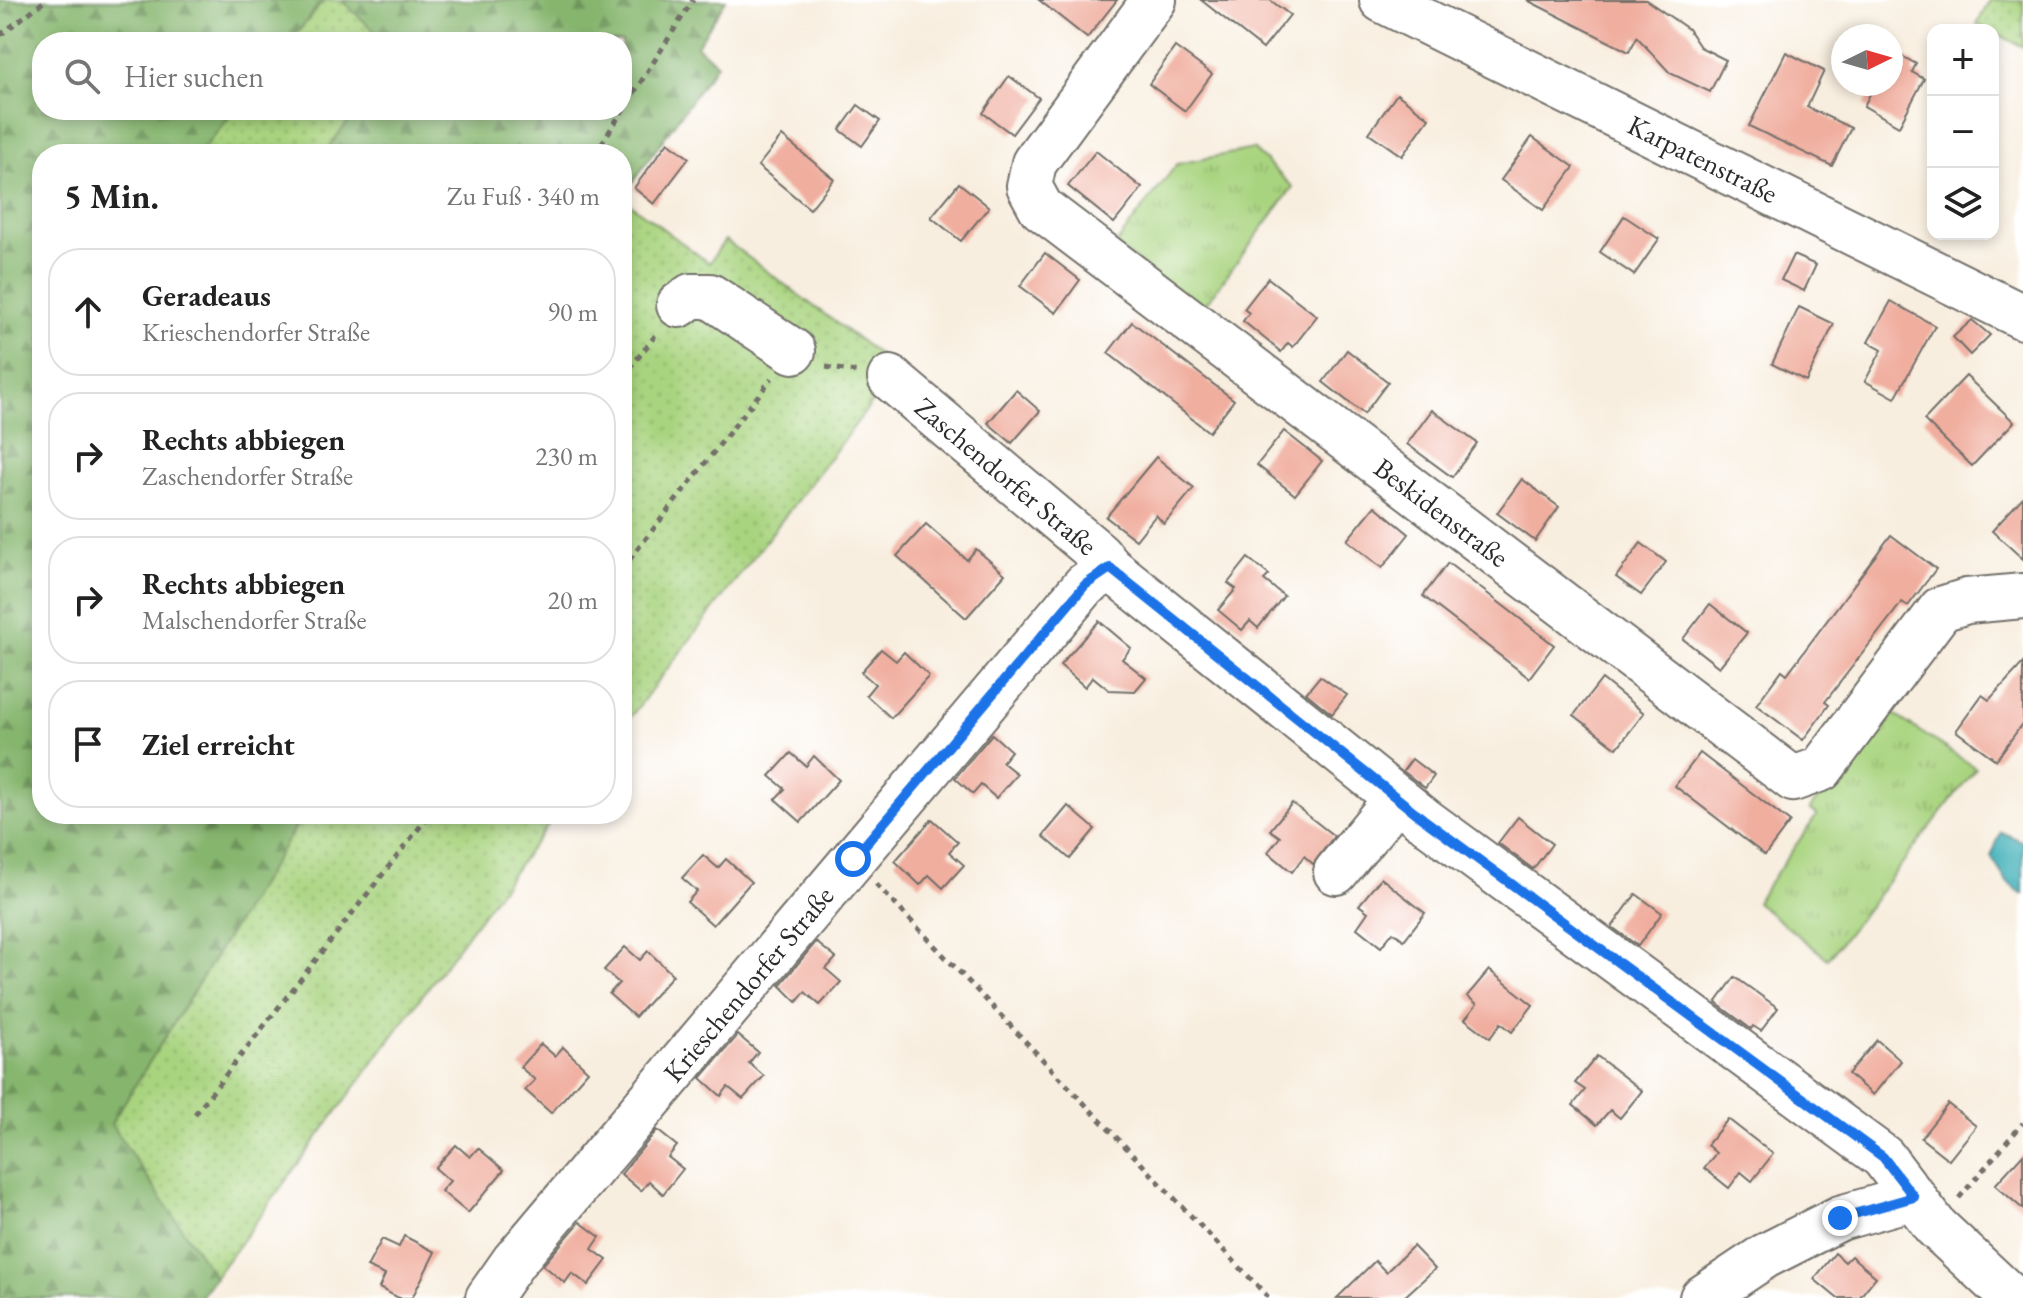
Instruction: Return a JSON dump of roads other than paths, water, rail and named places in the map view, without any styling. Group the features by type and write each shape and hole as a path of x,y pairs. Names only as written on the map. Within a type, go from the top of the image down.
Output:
{"street":[{"name":"Beskidenstraße","path":"1154,0 1034,163 1029,186 1041,208 1793,779 1821,769 1941,609 1967,601 2023,596"},
{"name":"Karpatenstraße","path":"1382,0 2023,317"},
{"path":"679,305 691,296 710,296 793,351"},
{"name":"Zaschendorfer Straße","path":"890,378 1099,554 1110,568 1397,798 1883,1157 1924,1212 2012,1298"},
{"name":"Krieschendorfer Straße","path":"488,1298 514,1261 1085,585 1110,568"},
{"path":"1336,872 1397,798"},
{"path":"1702,1298 1765,1256 1840,1218 1924,1212"}],"water":[{"path":"2001,832 2023,842 2023,895 2007,882 1991,857"}]}
